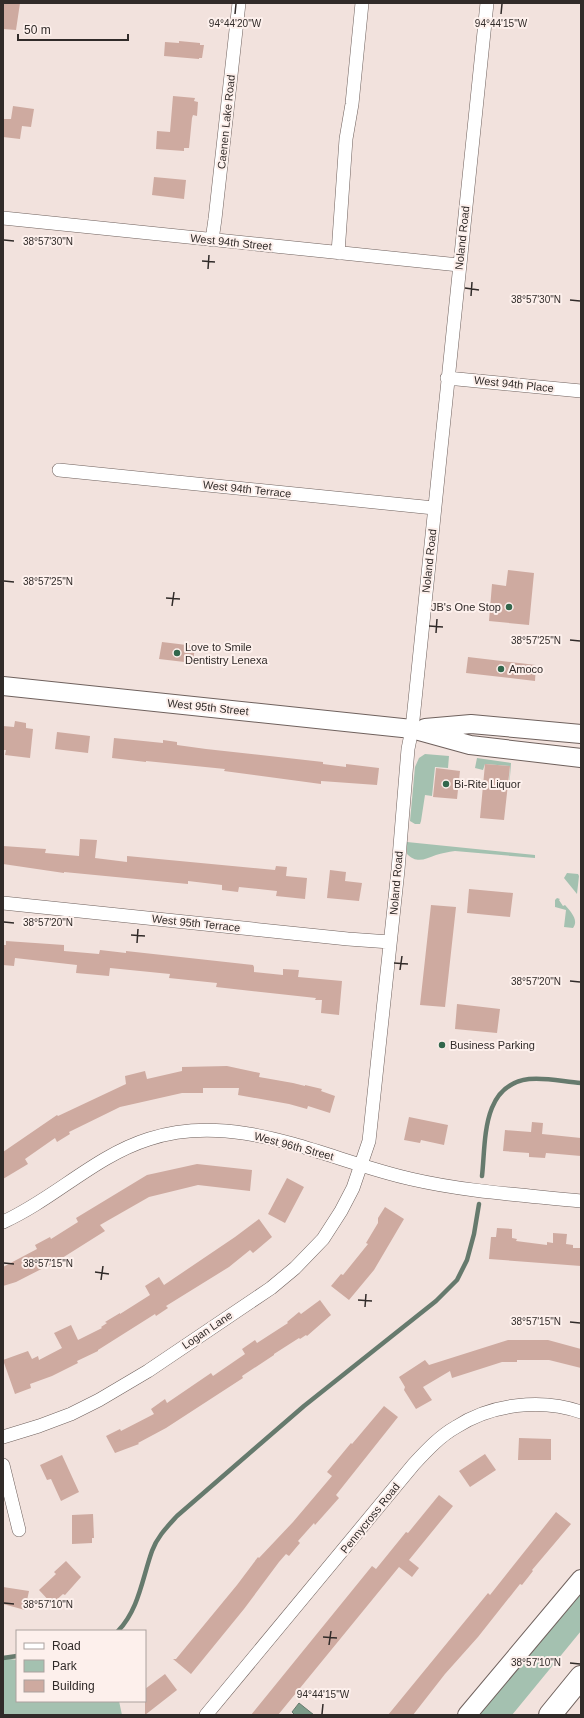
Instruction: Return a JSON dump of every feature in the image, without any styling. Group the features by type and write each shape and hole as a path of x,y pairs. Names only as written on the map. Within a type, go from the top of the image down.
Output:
{"highway":[{"path":"550,1715 581,1677"}],"main road":[{"name":"West 95th Street","path":"3,686 412,729 470,745 581,758"},
{"name":"West 95th Street","path":"412,729 471,724 581,734"},
{"path":"467,1715 581,1579"}],"street":[{"name":"Caenen Lake Road","path":"212,240 216,219 239,3"},
{"path":"338,253 346,139 352,104 362,3"},
{"name":"Noland Road","path":"361,1165 369,1141 373,1111 408,749 412,729 447,378 487,3"},
{"name":"West 94th Street","path":"3,218 459,265"},
{"name":"West 94th Place","path":"447,378 581,391"},
{"name":"West 94th Terrace","path":"59,470 434,508"},
{"name":"West 95th Terrace","path":"3,903 348,939 390,942"},
{"name":"West 96th Street","path":"3,1222 33,1206 118,1151 149,1139 184,1132 221,1131 260,1136 410,1179 438,1185 581,1201"},
{"name":"Logan Lane","path":"3,1437 41,1426 71,1414 99,1400 148,1371 271,1288 295,1268 323,1239 342,1211 353,1188 361,1165"},
{"name":"Pennycross Road","path":"206,1715 414,1464 445,1434 475,1417 509,1407 529,1405 556,1406 581,1412"},
{"path":"3,1465 19,1530"}],"green space":[{"path":"425,754 449,756 448,768 435,767 432,796 425,795 420,824 415,824 410,821 415,767 419,758"},
{"path":"477,758 511,763 509,790 510,766 485,764 483,770 475,768"},
{"path":"407,842 535,855 535,858 455,851 418,860 407,854"},
{"path":"567,873 578,874 579,876 577,894 564,878"},
{"path":"557,898 560,899 559,900 563,906 565,905 574,916 575,925 573,928 564,927 566,910 555,907 555,900"},
{"path":"581,1590 581,1631 512,1715 477,1715"},
{"path":"3,1658 16,1660 16,1702 119,1702 122,1715 3,1715"}],"shaded area":[{"path":"299,1703 314,1715 295,1715 292,1712"}],"building":[{"path":"3,3 20,3 16,30 3,29"},
{"path":"179,41 200,43 200,45 204,45 202,58 164,56 165,42 179,43"},
{"path":"173,96 195,98 194,101 198,102 197,116 193,115 192,118 189,148 184,148 184,151 156,149 157,131 170,132"},
{"path":"13,106 34,109 31,127 22,126 20,139 3,137 3,119 11,119"},
{"path":"154,177 186,180 184,199 152,195"},
{"path":"508,570 534,573 529,625 489,621 492,584 506,586"},
{"name":"Love to Smile Dentistry Lenexa","path":"162,642 195,646 193,663 159,659"},
{"name":"Amoco","path":"468,657 536,665 535,681 466,673"},
{"path":"15,721 26,723 26,728 33,729 30,758 5,755 6,750 3,750 3,726 14,727"},
{"path":"57,732 90,736 88,753 55,749"},
{"path":"114,738 163,743 163,740 177,742 177,745 206,749 323,762 323,764 346,767 346,764 379,768 377,785 321,781 321,784 224,771 225,769 112,758"},
{"path":"485,764 510,766 504,820 480,818"},
{"name":"Bi-Rite Liquor","path":"436,768 460,771 457,799 433,797"},
{"path":"80,839 97,840 95,858 127,862 127,856 275,870 276,866 287,867 286,876 307,878 305,899 276,896 277,891 239,887 238,892 222,890 222,885 188,881 188,884 64,873 3,864 3,846 46,849 45,853 79,856"},
{"path":"330,870 346,872 345,881 362,883 359,901 327,898"},
{"path":"469,889 513,893 510,917 467,913"},
{"path":"431,905 456,907 445,1007 420,1005"},
{"path":"6,941 64,945 64,951 99,954 100,950 126,953 126,951 253,965 254,972 283,975 283,969 299,970 298,977 342,981 339,1015 321,1013 322,1000 315,1000 316,998 216,987 217,983 169,978 170,974 110,968 109,976 76,973 77,965 15,958 14,966 3,965 3,945 6,945"},
{"path":"457,1004 500,1009 497,1033 455,1029"},
{"path":"227,1066 260,1073 259,1077 322,1089 321,1091 335,1096 330,1113 308,1106 307,1109 289,1104 238,1095 239,1088 203,1088 203,1093 182,1093 120,1107 69,1132 70,1134 57,1142 55,1138 25,1159 28,1164 3,1179 3,1152 57,1115 58,1116 126,1084 125,1076 145,1071 147,1079 182,1071 182,1067"},
{"path":"409,1117 448,1125 444,1145 421,1140 420,1143 404,1140"},
{"path":"532,1122 543,1123 542,1134 581,1138 581,1156 546,1153 545,1158 529,1157 529,1153 503,1151 505,1130 531,1132"},
{"path":"197,1164 252,1170 250,1191 198,1185 149,1197 100,1225 105,1231 59,1260 16,1282 3,1286 3,1267 37,1249 35,1245 50,1237 51,1239 78,1222 76,1218 147,1175"},
{"path":"287,1178 304,1187 285,1223 268,1214"},
{"path":"385,1207 404,1219 374,1270 349,1300 331,1286 341,1274 343,1275 368,1244 366,1243 378,1223 378,1218"},
{"path":"259,1219 272,1237 253,1253 250,1250 229,1267 166,1306 168,1308 156,1316 155,1314 98,1351 77,1361 78,1363 52,1376 30,1384 31,1388 15,1394 3,1360 28,1351 32,1359 38,1356 39,1360 62,1348 54,1333 71,1325 78,1340 102,1328 101,1327 107,1323 105,1322 150,1295 145,1286 159,1277 164,1285"},
{"path":"497,1228 512,1229 512,1238 517,1239 516,1241 547,1245 547,1242 553,1243 553,1233 567,1234 566,1244 573,1245 573,1248 581,1248 581,1266 489,1259 491,1237 496,1237"},
{"path":"320,1300 331,1315 307,1336 306,1335 300,1339 299,1338 274,1354 242,1376 243,1378 166,1428 138,1443 139,1444 115,1453 106,1436 120,1429 121,1431 154,1414 151,1409 165,1399 167,1403 211,1373 213,1376 245,1354 242,1349 255,1340 257,1343 288,1323 287,1322 299,1312 301,1314"},
{"path":"508,1340 548,1340 581,1349 581,1368 549,1360 517,1360 517,1362 502,1362 452,1378 450,1371 423,1387 432,1400 416,1409 404,1390 405,1387 399,1377 425,1360 429,1365"},
{"path":"384,1406 398,1417 336,1495 339,1498 315,1525 314,1523 298,1541 300,1543 289,1556 286,1554 279,1562 244,1609 191,1674 173,1659 176,1659 258,1557 259,1558 293,1522 332,1476 327,1472"},
{"path":"519,1438 551,1439 551,1460 518,1460"},
{"path":"485,1454 496,1470 470,1487 459,1471"},
{"path":"62,1455 79,1492 61,1501 51,1479 47,1480 40,1465"},
{"path":"439,1495 453,1506 409,1560 419,1568 412,1577 399,1567 278,1715 251,1715 372,1566 376,1569"},
{"path":"556,1512 571,1524 532,1570 533,1571 522,1585 520,1584 413,1715 388,1715 488,1593 490,1595"},
{"path":"93,1514 94,1538 92,1538 92,1543 72,1544 72,1515"},
{"path":"66,1561 81,1577 65,1595 63,1594 52,1604 39,1590 56,1574 54,1572"},
{"path":"3,1587 29,1591 25,1610 3,1604"},
{"path":"165,1674 177,1690 145,1715 146,1688"}],"waterway":[{"path":"482,1176 484,1147 489,1117 494,1103 502,1092 513,1083 529,1079 549,1079 581,1083"},
{"path":"119,1630 131,1613 154,1546 163,1532 177,1516 304,1406 436,1301 457,1280 467,1260 474,1234 479,1204"},
{"path":"3,1658 16,1656"}],"place":[{"name":"JB's One Stop","path":"509,607"},
{"name":"Love to Smile Dentistry Lenexa","path":"177,653"},
{"name":"Amoco","path":"501,669"},
{"name":"Bi-Rite Liquor","path":"446,784"},
{"name":"Business Parking","path":"442,1045"}]}
